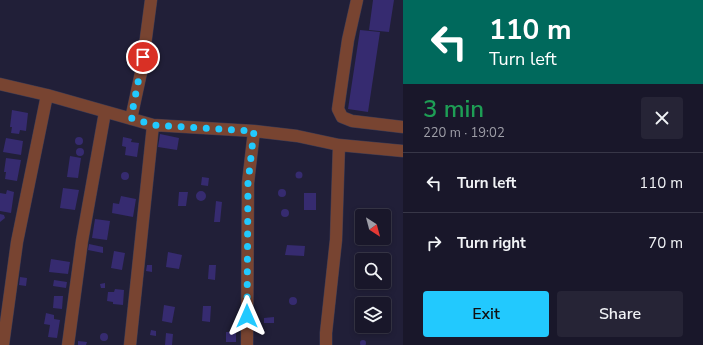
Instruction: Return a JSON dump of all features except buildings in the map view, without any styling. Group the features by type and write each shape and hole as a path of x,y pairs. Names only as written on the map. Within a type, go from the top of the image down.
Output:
{"street":[{"path":"131,118 142,68 151,0"},
{"path":"357,0 348,40 338,108 342,117 352,121 403,127"},
{"path":"0,84 47,95 153,125 254,131 297,136 339,145 403,152"},
{"path":"3,345 18,242 47,95"},
{"path":"68,345 82,241 105,112"},
{"path":"130,345 153,125"},
{"path":"247,345 248,183 254,131"},
{"path":"326,345 336,240 339,145"}],"route":[{"path":"143,57 131,118 153,125 254,131 248,183 247,316"}]}
